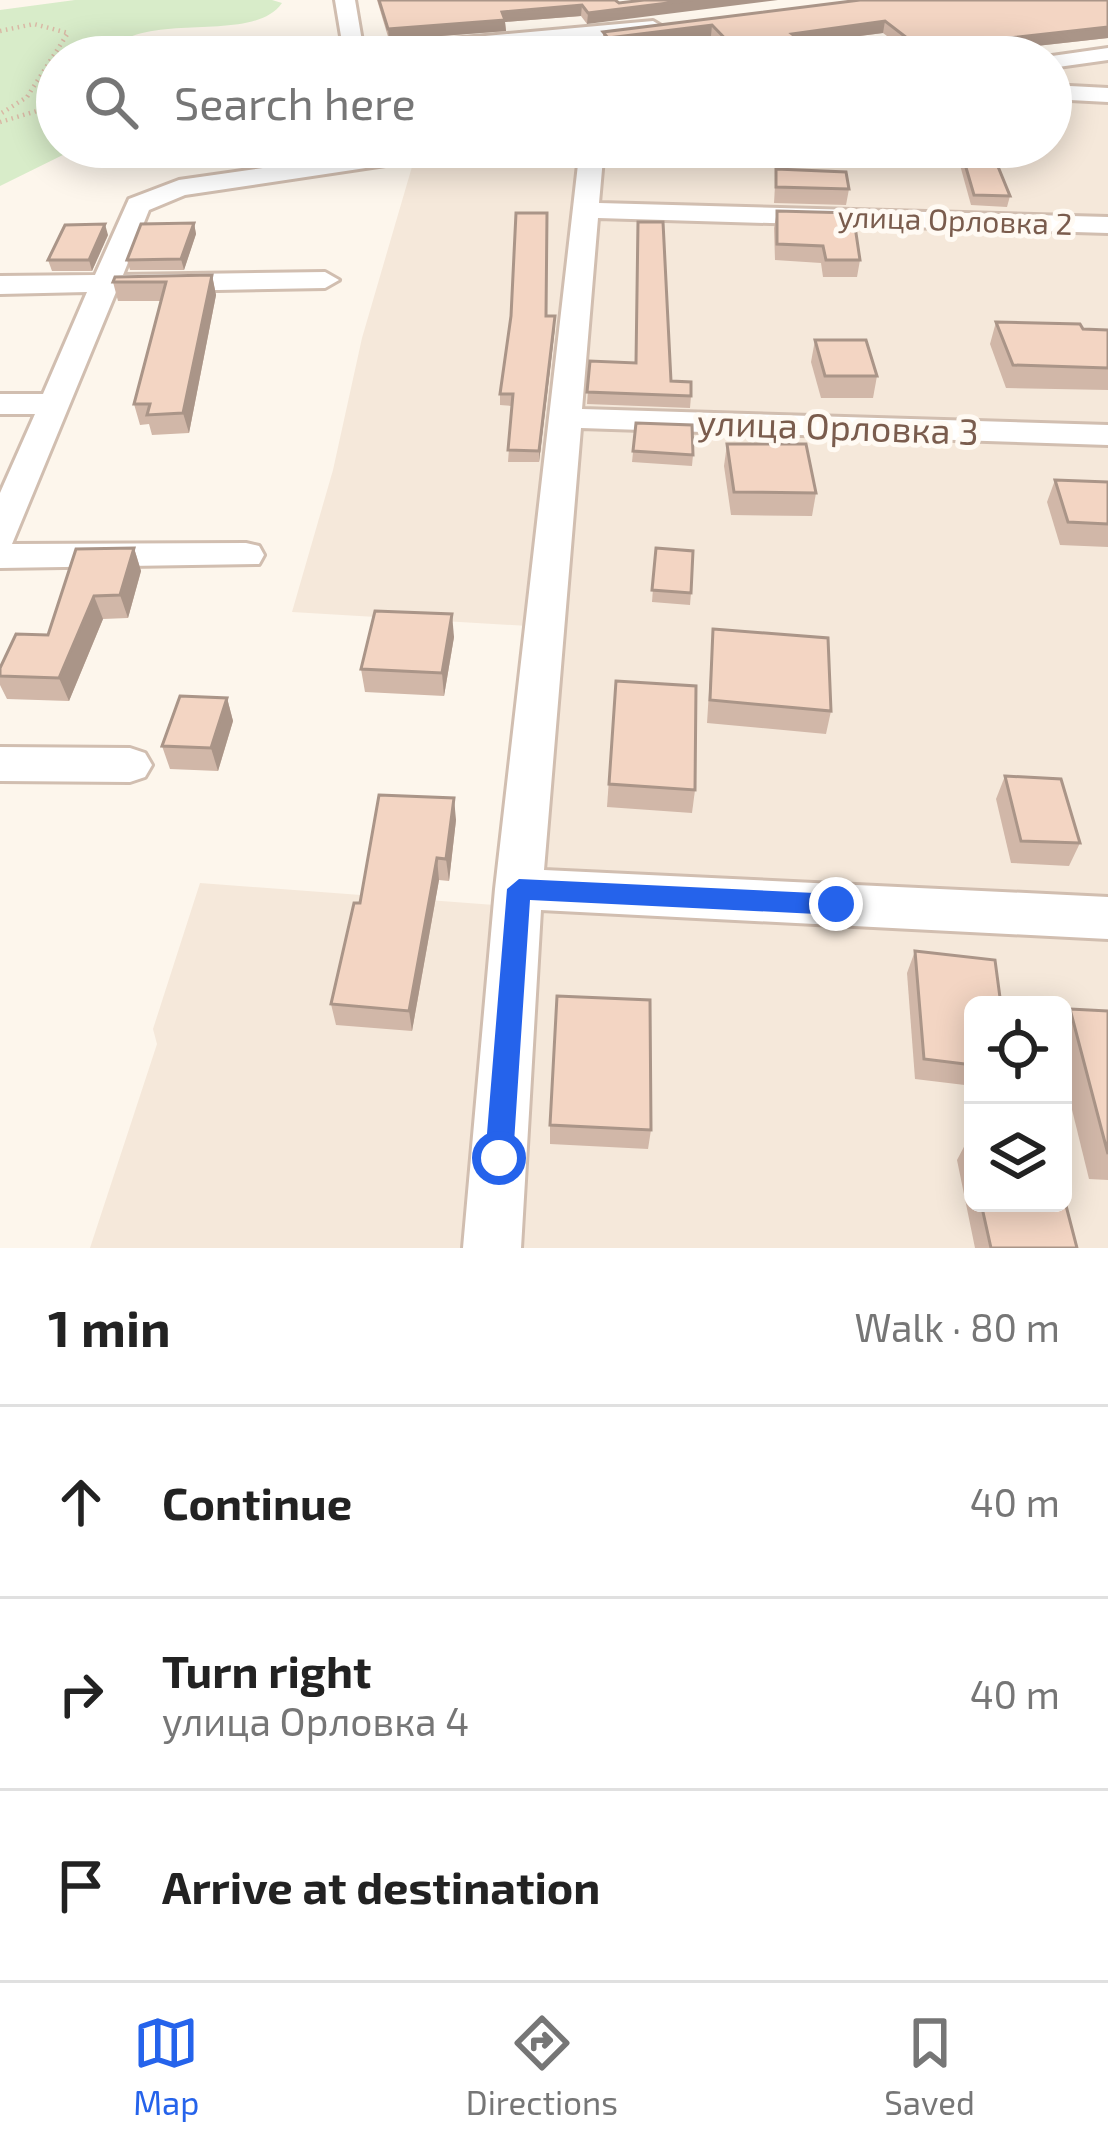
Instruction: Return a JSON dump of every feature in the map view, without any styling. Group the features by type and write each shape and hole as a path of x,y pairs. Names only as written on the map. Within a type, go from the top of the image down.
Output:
{"street":[{"path":"346,0 351,36"},
{"path":"540,36 682,23"},
{"path":"1072,59 1108,54"},
{"path":"1072,93 1108,94"},
{"path":"0,535 138,205 179,188 316,168"},
{"path":"492,1248 519,889 590,168"},
{"name":"улица Орловка 2","path":"587,210 1108,225"},
{"path":"0,285 325,280"},
{"path":"0,404 52,404"},
{"name":"улица Орловка 3","path":"569,418 1108,435"},
{"path":"0,556 246,556"},
{"path":"0,764 130,765"},
{"path":"519,889 1108,918"}],"path":[{"path":"0,31 52,24 66,36"},
{"path":"0,113 27,97 36,83"},
{"path":"0,122 36,112"}],"shaded area":[{"path":"1108,59 1108,1248 90,1248 157,1044 153,1029 200,883 508,906 544,627 292,612 333,470 362,338 412,168 1072,168 1072,64"}],"green space":[{"path":"75,0 282,3 267,16 247,23 135,36 36,36 36,168 0,186 0,10"}],"building":[{"path":"379,0 692,0 588,13 582,5 502,12 505,20 388,29"},
{"path":"860,0 1108,0 1108,27 1027,36 904,36 885,21 795,36 723,36 712,25 624,36 603,32"},
{"path":"966,168 999,168 1010,196 974,195"},
{"path":"776,169 846,172 849,189 776,187"},
{"path":"777,211 853,213 860,260 826,260 823,246 777,244"},
{"path":"516,213 547,213 546,316 555,316 539,451 508,450 513,394 500,394 511,316"},
{"path":"638,222 663,222 671,381 691,382 691,396 587,392 590,361 636,363"},
{"path":"194,223 181,259 127,260 141,224"},
{"path":"105,224 89,260 48,260 65,225"},
{"path":"212,275 183,413 147,415 150,404 134,404 166,282 113,282 115,277"},
{"path":"996,322 1080,324 1083,329 1108,330 1108,368 1013,365"},
{"path":"815,340 866,340 877,376 825,376"},
{"path":"636,423 692,425 693,455 633,451"},
{"path":"727,444 806,444 816,493 734,492"},
{"path":"1055,480 1108,482 1108,524 1068,522"},
{"path":"134,548 120,595 94,596 59,678 0,676 16,634 48,635 76,549"},
{"path":"656,548 693,551 691,593 652,590"},
{"path":"375,611 452,614 442,673 361,669"},
{"path":"713,629 828,638 831,711 710,700"},
{"path":"616,681 696,686 695,790 609,784"},
{"path":"180,696 227,698 211,748 162,746"},
{"path":"1005,776 1061,779 1080,843 1021,841"},
{"path":"379,795 454,798 446,859 437,858 409,1011 331,1004 354,903 360,903"},
{"path":"915,951 995,960 1000,996 964,996 964,1064 924,1059"},
{"path":"557,996 650,1000 651,1130 550,1125"},
{"path":"1072,1009 1108,1011 1108,1154 1072,1017"},
{"path":"983,1212 1068,1212 1077,1248 991,1248"}],"route":[{"path":"499,1158 519,889 836,904"}]}
